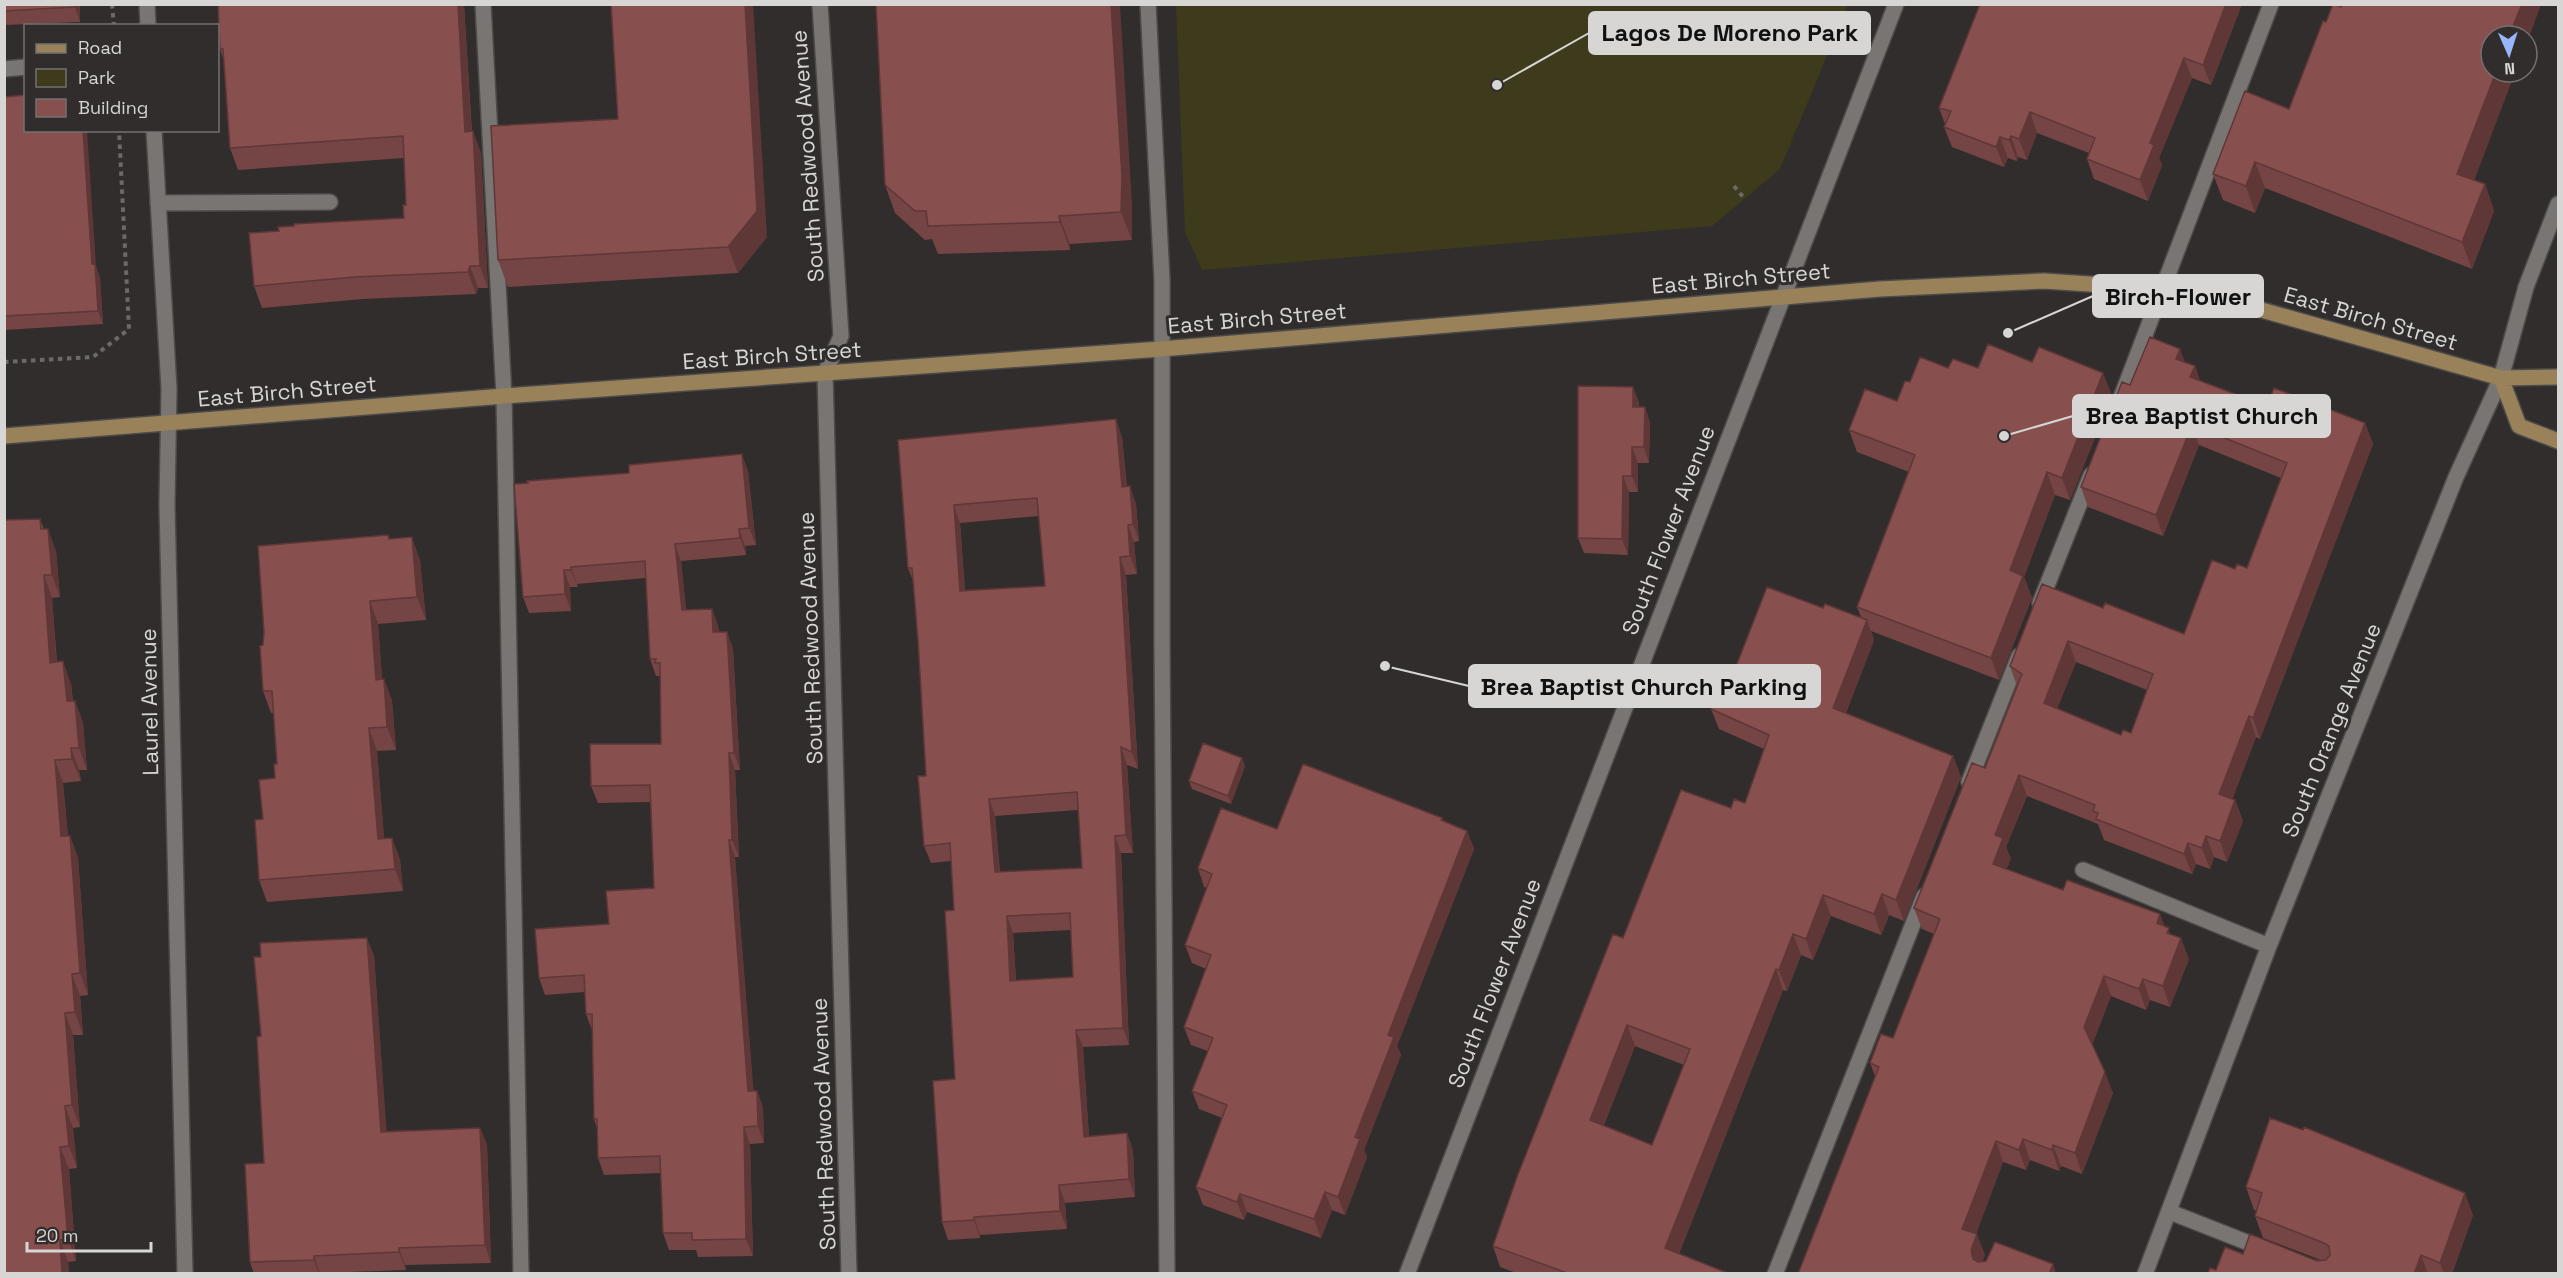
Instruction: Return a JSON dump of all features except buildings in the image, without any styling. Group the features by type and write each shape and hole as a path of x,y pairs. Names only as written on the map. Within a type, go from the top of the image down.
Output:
{"street":[{"path":"147,4 148,24"},
{"path":"483,4 504,396 521,1274"},
{"name":"South Redwood Avenue","path":"820,4 841,336 825,374 849,1274"},
{"path":"1148,4 1162,280 1167,1274"},
{"name":"South Flower Avenue","path":"1407,1274 1896,4"},
{"path":"2112,422 2271,4"},
{"path":"4,69 24,67"},
{"name":"Laurel Avenue","path":"154,132 169,423 168,516 185,1274"},
{"path":"158,203 330,202"},
{"name":"South Orange Avenue","path":"2145,1274 2269,946 2456,477 2501,378 2526,287 2559,204"},
{"name":"East Birch Street","path":"4,436 504,396 1161,349 1880,289 2044,281 2195,291 2501,378 2559,376"},
{"path":"2501,378 2519,426 2559,441"},
{"path":"2033,621 2094,466"},
{"path":"1963,798 2024,643"},
{"path":"2082,870 2269,946"},
{"path":"1774,1274 1928,886"},
{"path":"2170,1212 2276,1253"}],"path":[{"path":"112,4 114,24"},
{"path":"4,362 93,357 129,328 119,132"},
{"path":"1734,186 1744,198"}],"green space":[{"path":"1176,4 1848,5 1780,169 1712,226 1202,270 1185,232"}],"place":[{"name":"Lagos De Moreno Park","path":"1497,85"},
{"name":"Birch-Flower","path":"2008,333"},
{"name":"Brea Baptist Church","path":"2004,436"},
{"name":"Brea Baptist Church Parking","path":"1385,666"}]}
